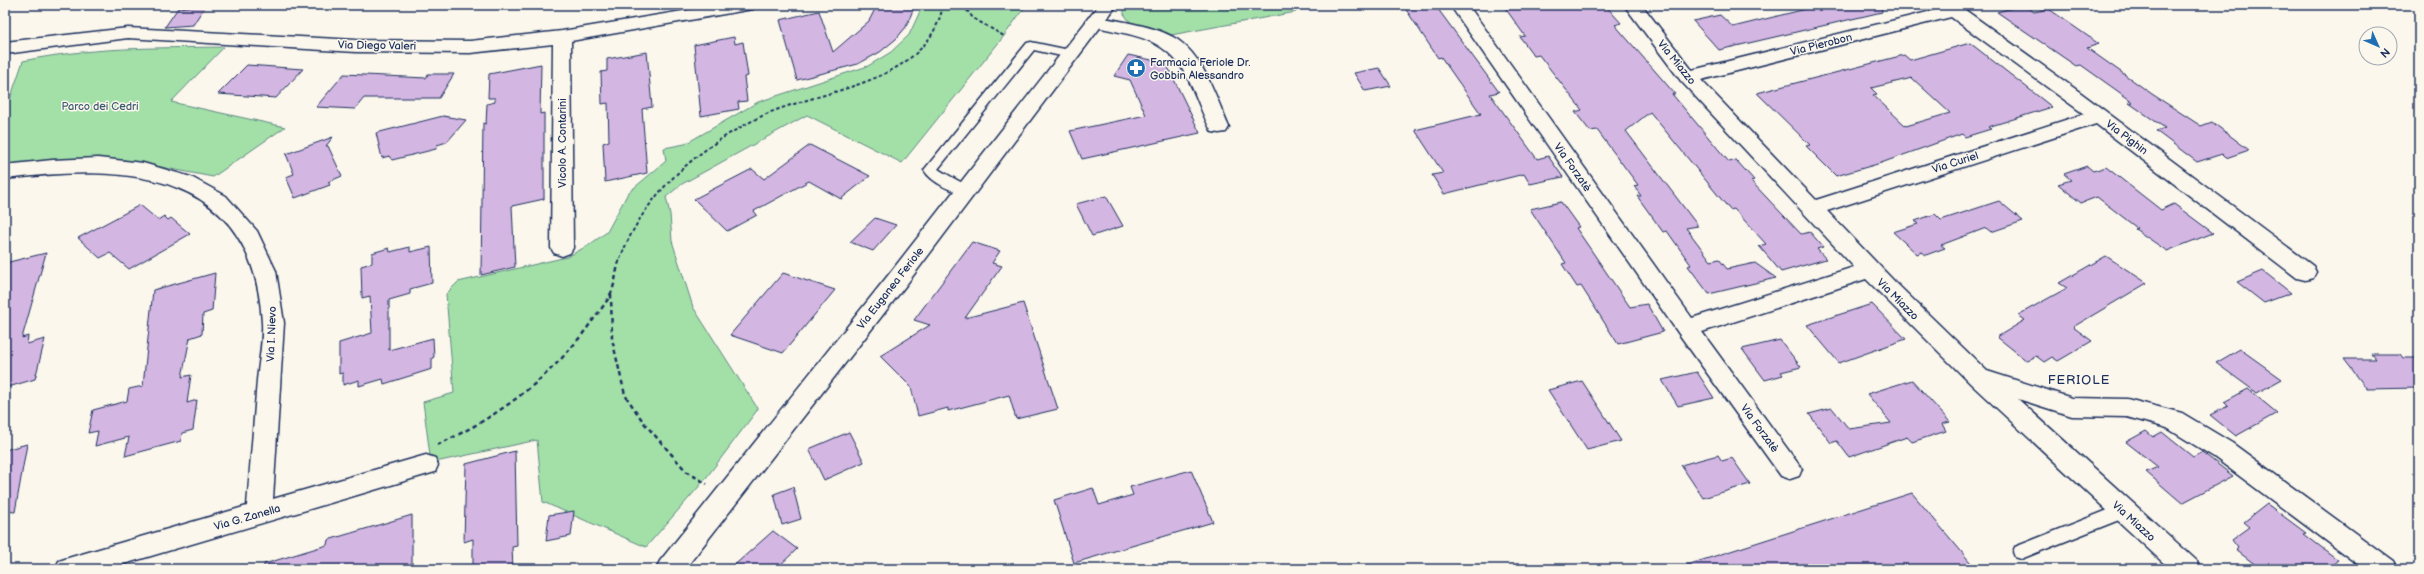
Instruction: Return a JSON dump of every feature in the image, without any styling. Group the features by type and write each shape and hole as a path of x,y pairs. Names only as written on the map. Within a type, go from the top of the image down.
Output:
{"street":[{"name":"Via Diego Valeri","path":"5,48 128,33 356,46 470,47 562,37 747,5"},
{"name":"Via Forzatè","path":"1459,5 1687,328 1790,469"},
{"name":"Via Miazzo","path":"1633,5 1688,77 1870,270 1980,378 2123,511 2188,569"},
{"name":"Via Pierobon","path":"1688,77 1951,8"},
{"name":"Via Pighin","path":"1951,8 2099,116 2305,272"},
{"path":"1101,13 1170,43 1186,58 1219,127"},
{"name":"Via Euganea Feriole","path":"669,569 898,280 1101,13"},
{"name":"Vicolo A. Contarini","path":"562,37 562,248"},
{"name":"Via Curiel","path":"1811,208 2099,116"},
{"name":"Via I. Nievo","path":"5,172 47,166 118,165 160,173 196,186 228,207 250,234 264,266 272,305 259,514"},
{"path":"1687,328 1870,270"},
{"path":"1980,378 2061,404 2088,408 2127,408 2174,420 2223,450 2384,569"},
{"path":"2042,436 2044,417 2061,404"},
{"name":"Via G. Zanella","path":"68,569 426,465"}],"lane":[{"path":"966,189 948,183 930,170 1030,46 1070,54"},
{"path":"2022,552 2123,511"}],"path":[{"path":"708,485 688,472 644,423 625,395 612,339 611,292 620,256 640,217 678,170 716,143 748,123 810,98 861,85 900,65 933,35 943,5"},
{"path":"963,5 973,18 1004,36"},
{"path":"426,465 430,448 460,436 525,393 576,342 590,325 611,292"}],"green space":[{"path":"923,5 1026,5 1004,36 902,163 807,115 682,184 666,197 670,214 672,241 693,307 758,409 703,482 646,547 543,502 537,440 431,463 423,402 454,393 446,294 458,282 567,257 589,245 607,232 628,193 666,161 664,148 685,144 758,102 868,66 891,52 909,35"},
{"path":"1124,5 1292,5 1296,12 1171,35 1130,22 1124,14"},
{"name":"Parco dei Cedri","path":"224,47 171,102 285,127 213,177 124,160 5,166 5,114 23,61 73,53 123,49"}],"building":[{"path":"877,5 915,5 906,27 896,39 880,52 858,64 797,80 780,20 819,11 833,52 869,21"},
{"path":"1421,5 1435,5 1499,92 1490,94 1537,159 1548,156 1563,177 1530,184 1524,174 1444,194 1432,175 1443,173 1415,130 1481,114 1441,57 1438,58 1405,8"},
{"path":"1503,5 1605,5 1621,23 1615,25 1675,94 1672,94 1729,162 1736,160 1754,180 1751,181 1801,234 1810,232 1823,247 1817,249 1826,259 1781,272 1759,246 1766,244 1734,209 1730,210 1650,112 1626,131 1698,226 1686,228 1711,261 1719,259 1727,269 1755,263 1776,278 1709,294 1688,266 1691,265 1667,231 1663,232 1637,196 1641,196 1634,186 1638,185 1597,130 1590,131 1575,112 1582,110 1539,55 1534,56 1520,37 1525,36"},
{"path":"1802,5 1881,5 1882,12 1719,50 1693,21 1720,15 1733,27 1806,9"},
{"path":"2024,5 2034,12 2049,9 2099,44 2087,48 2152,94 2201,126 2212,122 2249,150 2226,158 2222,154 2197,162 2156,131 2165,128 2129,103 2133,102 2081,65 2076,66 1997,12"},
{"path":"205,6 193,25 165,27 178,8"},
{"path":"734,37 735,44 743,42 748,76 744,77 747,101 738,102 739,109 701,116 694,45"},
{"path":"1970,43 2052,107 1988,127 1991,129 1965,137 1962,134 1881,163 1836,176 1806,146 1810,145 1757,93 1904,55 1910,60","holes":["1912,78 1950,113 1906,126 1873,95 1877,94 1871,88"]},
{"path":"647,52 652,107 642,109 647,173 605,182 603,143 609,141 608,103 602,104 601,72 607,71 607,59"},
{"path":"1128,55 1166,63 1200,133 1082,159 1070,131 1146,115 1130,80 1114,76"},
{"path":"541,64 540,114 544,113 544,199 512,206 515,267 481,275 483,123 486,124 487,104 495,102 495,98 488,98 489,74"},
{"path":"247,65 303,69 276,98 218,94"},
{"path":"1379,68 1391,86 1365,91 1354,73"},
{"path":"344,74 426,78 428,74 454,74 439,98 364,98 355,109 316,107"},
{"path":"443,116 466,120 447,142 437,145 436,149 392,160 389,156 382,158 376,133"},
{"path":"333,137 326,146 328,146 342,176 328,182 330,185 295,198 286,177 294,174 286,154"},
{"path":"810,145 870,176 841,199 809,181 754,211 757,215 727,231 694,199 752,169 764,179"},
{"path":"2087,166 2093,171 2106,167 2161,210 2174,204 2213,233 2167,251 2135,229 2137,228 2097,197 2081,203 2058,184 2071,180 2064,174"},
{"path":"1106,196 1123,226 1092,236 1076,204"},
{"path":"1999,201 2023,221 1991,232 1986,228 1941,245 1945,248 1926,255 1922,252 1917,254 1893,232 1918,224 1915,221 1935,214 1941,220"},
{"path":"1561,202 1579,227 1576,228 1630,307 1647,304 1663,332 1618,344 1581,286 1577,287 1562,264 1566,263 1530,209"},
{"path":"140,205 158,220 164,216 168,220 171,218 190,234 129,269 110,253 100,258 78,238"},
{"path":"875,218 896,225 873,251 850,242"},
{"path":"972,242 1000,251 992,263 1002,266 965,318 1023,303 1058,409 1016,419 1009,395 948,411 948,408 918,416 911,387 880,356 930,325 914,320"},
{"path":"410,247 410,252 431,247 432,283 410,289 410,294 389,300 389,350 433,338 434,357 432,358 432,369 384,384 383,379 359,386 359,380 343,385 343,373 339,374 339,343 372,333 370,296 362,298 361,266 372,263 372,253 389,248 390,252"},
{"path":"46,253 22,338 28,336 27,344 45,339 35,379 5,388 5,266 8,265 9,262"},
{"path":"2106,256 2147,283 2073,327 2092,341 2058,361 2052,357 2044,362 2036,356 2027,361 1997,337 2025,320 2018,315 2067,288 2059,283"},
{"path":"2263,271 2291,293 2264,303 2237,282"},
{"path":"215,273 212,311 203,314 202,334 190,338 182,377 191,375 187,403 197,400 193,430 182,433 181,441 125,456 129,437 95,446 98,431 88,433 93,410 127,401 129,389 143,386 153,290"},
{"path":"783,273 835,290 783,353 730,335"},
{"path":"1872,304 1906,339 1839,363 1807,325"},
{"path":"1780,340 1801,367 1781,372 1783,375 1765,380 1742,349"},
{"path":"2240,349 2282,379 2257,393 2216,363"},
{"path":"2371,354 2400,354 2403,358 2419,358 2419,388 2367,389 2344,359 2375,359"},
{"path":"1697,372 1714,398 1678,406 1662,380"},
{"path":"1912,380 1950,422 1942,424 1946,431 1912,442 1907,437 1849,457 1837,441 1831,443 1809,414 1832,408 1849,429 1891,423 1867,394"},
{"path":"1582,381 1621,441 1587,450 1548,390"},
{"path":"2248,389 2277,413 2236,436 2210,415 2228,406 2224,402"},
{"path":"2146,431 2153,437 2162,432 2193,457 2202,452 2233,476 2182,503 2146,472 2158,467 2126,442"},
{"path":"849,432 864,462 824,480 809,449"},
{"path":"27,444 15,512 5,511 5,450"},
{"path":"515,451 517,546 512,547 513,569 473,569 473,539 464,542 466,464"},
{"path":"1718,455 1722,461 1732,458 1750,484 1703,498 1681,465"},
{"path":"1191,470 1213,522 1074,563 1054,500 1093,488 1099,505 1133,495 1130,487"},
{"path":"793,487 801,519 782,525 774,494"},
{"path":"1912,493 1976,569 1688,569 1687,565"},
{"path":"2267,504 2306,533 2304,534 2338,560 2327,569 2261,569 2236,550 2238,548 2232,540 2250,527 2244,522"},
{"path":"574,511 571,536 546,541 549,515"},
{"path":"412,515 412,569 264,569 264,564 327,545 328,540"},
{"path":"773,531 797,549 776,569 730,569"}],"place":[{"name":"Farmacia Feriole Dr. Gobbin Alessandro","path":"1136,68"}],"district":[{"name":"FERIOLE","path":"2079,379"}]}
